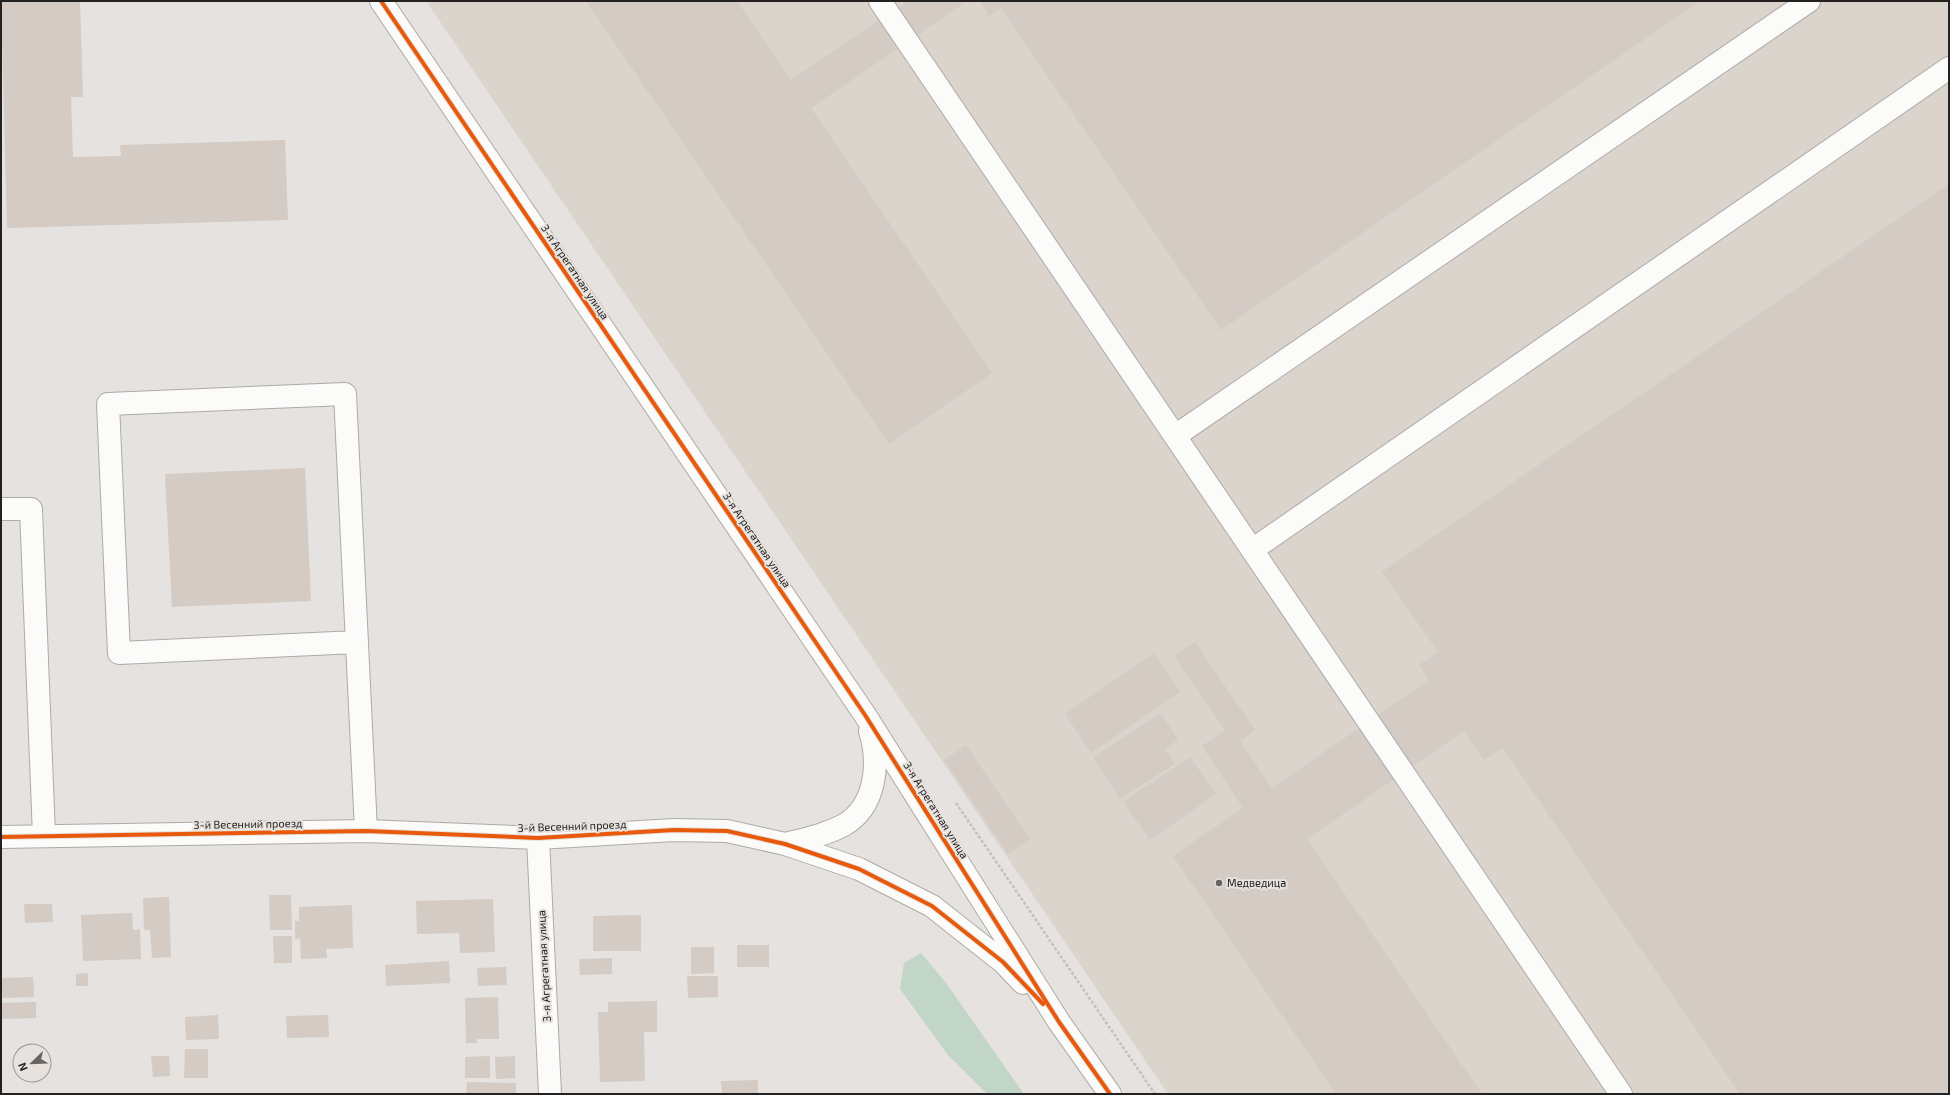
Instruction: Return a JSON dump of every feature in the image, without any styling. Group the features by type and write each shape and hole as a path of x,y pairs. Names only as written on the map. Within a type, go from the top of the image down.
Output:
{"street":[{"name":"3-я Агрегатная улица","path":"381,1 865,715 1060,1022 1110,1094"},
{"path":"880,1 1621,1094"},
{"path":"1175,436 1809,1"},
{"path":"1252,550 1949,68"},
{"path":"357,642 119,653 108,404 345,394 357,642 366,831"},
{"path":"1,509 31,509 44,836"},
{"path":"785,844 816,837 845,824 866,804 875,778 875,747 865,715"},
{"name":"3-й Весенний проезд","path":"1,837 366,831 538,838 674,830 727,831 785,844 859,869 932,906 1003,962 1060,1022"},
{"name":"3-я Агрегатная улица","path":"538,838 550,1094"}],"shaded area":[{"path":"426,1 1949,1 1949,1094 1168,1094"}],"green space":[{"path":"921,953 946,983 1024,1094 987,1094 948,1055 900,989 904,963"}],"building":[{"path":"1,1 80,1 83,97 71,97 73,157 121,156 120,145 285,140 288,220 7,228"},
{"path":"586,1 737,1 791,80 907,1 967,1 811,108 992,373 889,444"},
{"path":"979,1 1700,1 1221,330 1001,8 989,16"},
{"path":"1949,184 1949,1094 1740,1094 1503,748 1484,760 1464,731 1307,839 1482,1094 1336,1094 1173,856 1243,808 1202,746 1225,730 1174,656 1195,642 1255,730 1240,741 1272,788 1429,680 1419,665 1438,652 1382,572"},
{"path":"305,468 311,601 172,607 165,474"},
{"path":"1154,653 1180,692 1091,753 1065,714"},
{"path":"1161,713 1178,740 1165,749 1175,764 1120,799 1093,757"},
{"path":"966,745 1030,839 1008,854 944,760"},
{"path":"1190,757 1216,794 1150,840 1123,802"},
{"path":"269,895 291,895 292,930 270,930"},
{"path":"169,897 171,957 152,958 150,930 144,930 143,898"},
{"path":"493,899 495,952 460,953 459,933 417,934 416,901"},
{"path":"24,904 52,904 53,922 25,923"},
{"path":"352,905 353,948 326,949 327,958 301,959 300,938 295,939 295,921 299,921 299,907"},
{"path":"132,913 133,930 140,929 141,959 83,961 81,915"},
{"path":"641,915 641,951 593,951 593,916"},
{"path":"273,936 292,936 292,963 274,963"},
{"path":"737,945 769,945 769,967 737,967"},
{"path":"691,947 714,947 714,973 691,974"},
{"path":"612,958 612,974 580,975 579,959"},
{"path":"449,961 450,983 386,986 385,965"},
{"path":"506,967 507,985 478,986 477,968"},
{"path":"88,973 88,986 76,986 76,974"},
{"path":"687,976 718,976 718,997 688,998"},
{"path":"33,977 34,997 1,998 1,978"},
{"path":"498,997 499,1039 477,1039 477,1043 466,1043 465,998"},
{"path":"657,1001 657,1032 644,1032 645,1081 600,1082 598,1012 608,1012 608,1002"},
{"path":"36,1002 36,1018 1,1019 1,1003"},
{"path":"218,1015 219,1039 186,1040 185,1017"},
{"path":"328,1015 329,1037 287,1038 286,1016"},
{"path":"185,1049 208,1049 208,1078 184,1078"},
{"path":"151,1056 169,1056 170,1076 153,1077"},
{"path":"490,1056 490,1078 465,1078 465,1057"},
{"path":"515,1056 515,1078 496,1079 495,1057"},
{"path":"758,1080 758,1094 722,1094 721,1081"},
{"path":"467,1082 516,1083 516,1094 466,1094"}],"cycle path":[{"path":"381,1 865,715 1059,1022 1110,1094"},
{"path":"1,837 366,831 538,838 674,830 727,831 785,844 859,869 932,906 1003,962 1043,1004"}],"place":[{"name":"Медведица","path":"1219,883"}]}
